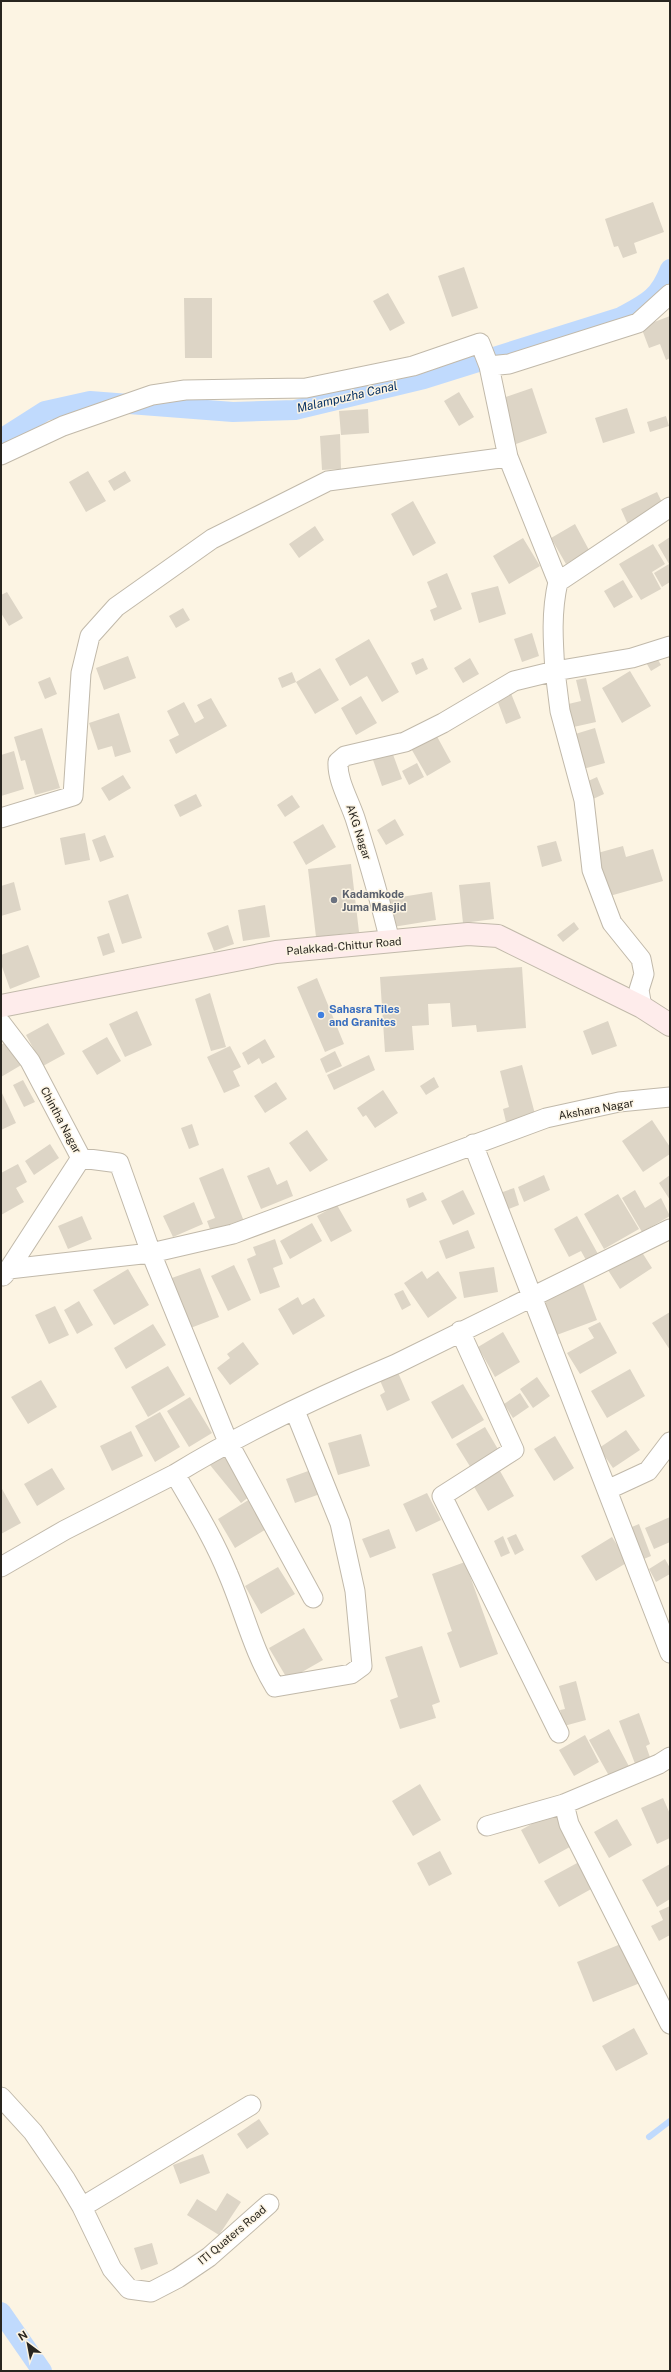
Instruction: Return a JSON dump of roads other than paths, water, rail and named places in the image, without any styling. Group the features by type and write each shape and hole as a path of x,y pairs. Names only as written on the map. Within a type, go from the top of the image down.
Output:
{"main road":[{"name":"Palakkad-Chittur Road","path":"1,1006 276,952 468,934 498,936 642,1007 670,1025"}],"street":[{"path":"489,366 509,364 638,323 670,294"},
{"path":"1,455 63,426 152,395 185,390 306,388 362,378 413,366 480,343 489,366 508,457 558,582 554,598 552,640 560,711 584,800 592,870 612,922 641,959 644,974 639,990 642,1007"},
{"path":"1,818 73,796 81,672 90,636 116,607 212,539 328,481 508,457"},
{"path":"558,582 670,507"},
{"name":"AKG Nagar","path":"390,942 380,895 348,796 338,771 338,762 345,756 375,747 405,742 443,723 514,681 555,671 632,658 670,646"},
{"name":"Chintha Nagar","path":"1,1023 30,1061 81,1158 5,1273"},
{"name":"Akshara Nagar","path":"5,1273 151,1254 233,1234 546,1118 619,1102 670,1097"},
{"path":"473,1144 533,1295 670,1653"},
{"path":"81,1158 119,1163 151,1254 228,1442 314,1598"},
{"path":"1,1567 65,1530 175,1474 228,1442 355,1381 396,1364 533,1295 606,1262 664,1232"},
{"path":"460,1331 514,1450 442,1496 559,1733"},
{"path":"175,1474 214,1542 229,1575 244,1622 267,1675 275,1687 351,1674 362,1666 355,1591 340,1523 295,1411"},
{"path":"607,1490 648,1471 670,1442"},
{"path":"487,1826 564,1804 659,1764 670,1757"},
{"path":"564,1804 569,1824 670,2024"},
{"name":"ITI Quaters Road","path":"1,2097 33,2132 82,2207 112,2269 129,2289 151,2292 178,2278 209,2257 269,2204"},
{"path":"82,2207 251,2105"}],"waterway":[{"name":"Malampuzha Canal","path":"1,439 45,411 90,401 233,412 295,410 424,379 621,317 651,299 661,287 670,269"},
{"path":"649,2137 670,2121"},
{"name":"Malampuzha Canal","path":"1,2312 42,2371"}],"place":[{"name":"Kadamkode Juma Masjid","path":"334,900"},
{"name":"Sahasra Tiles and Granites","path":"321,1015"}]}
